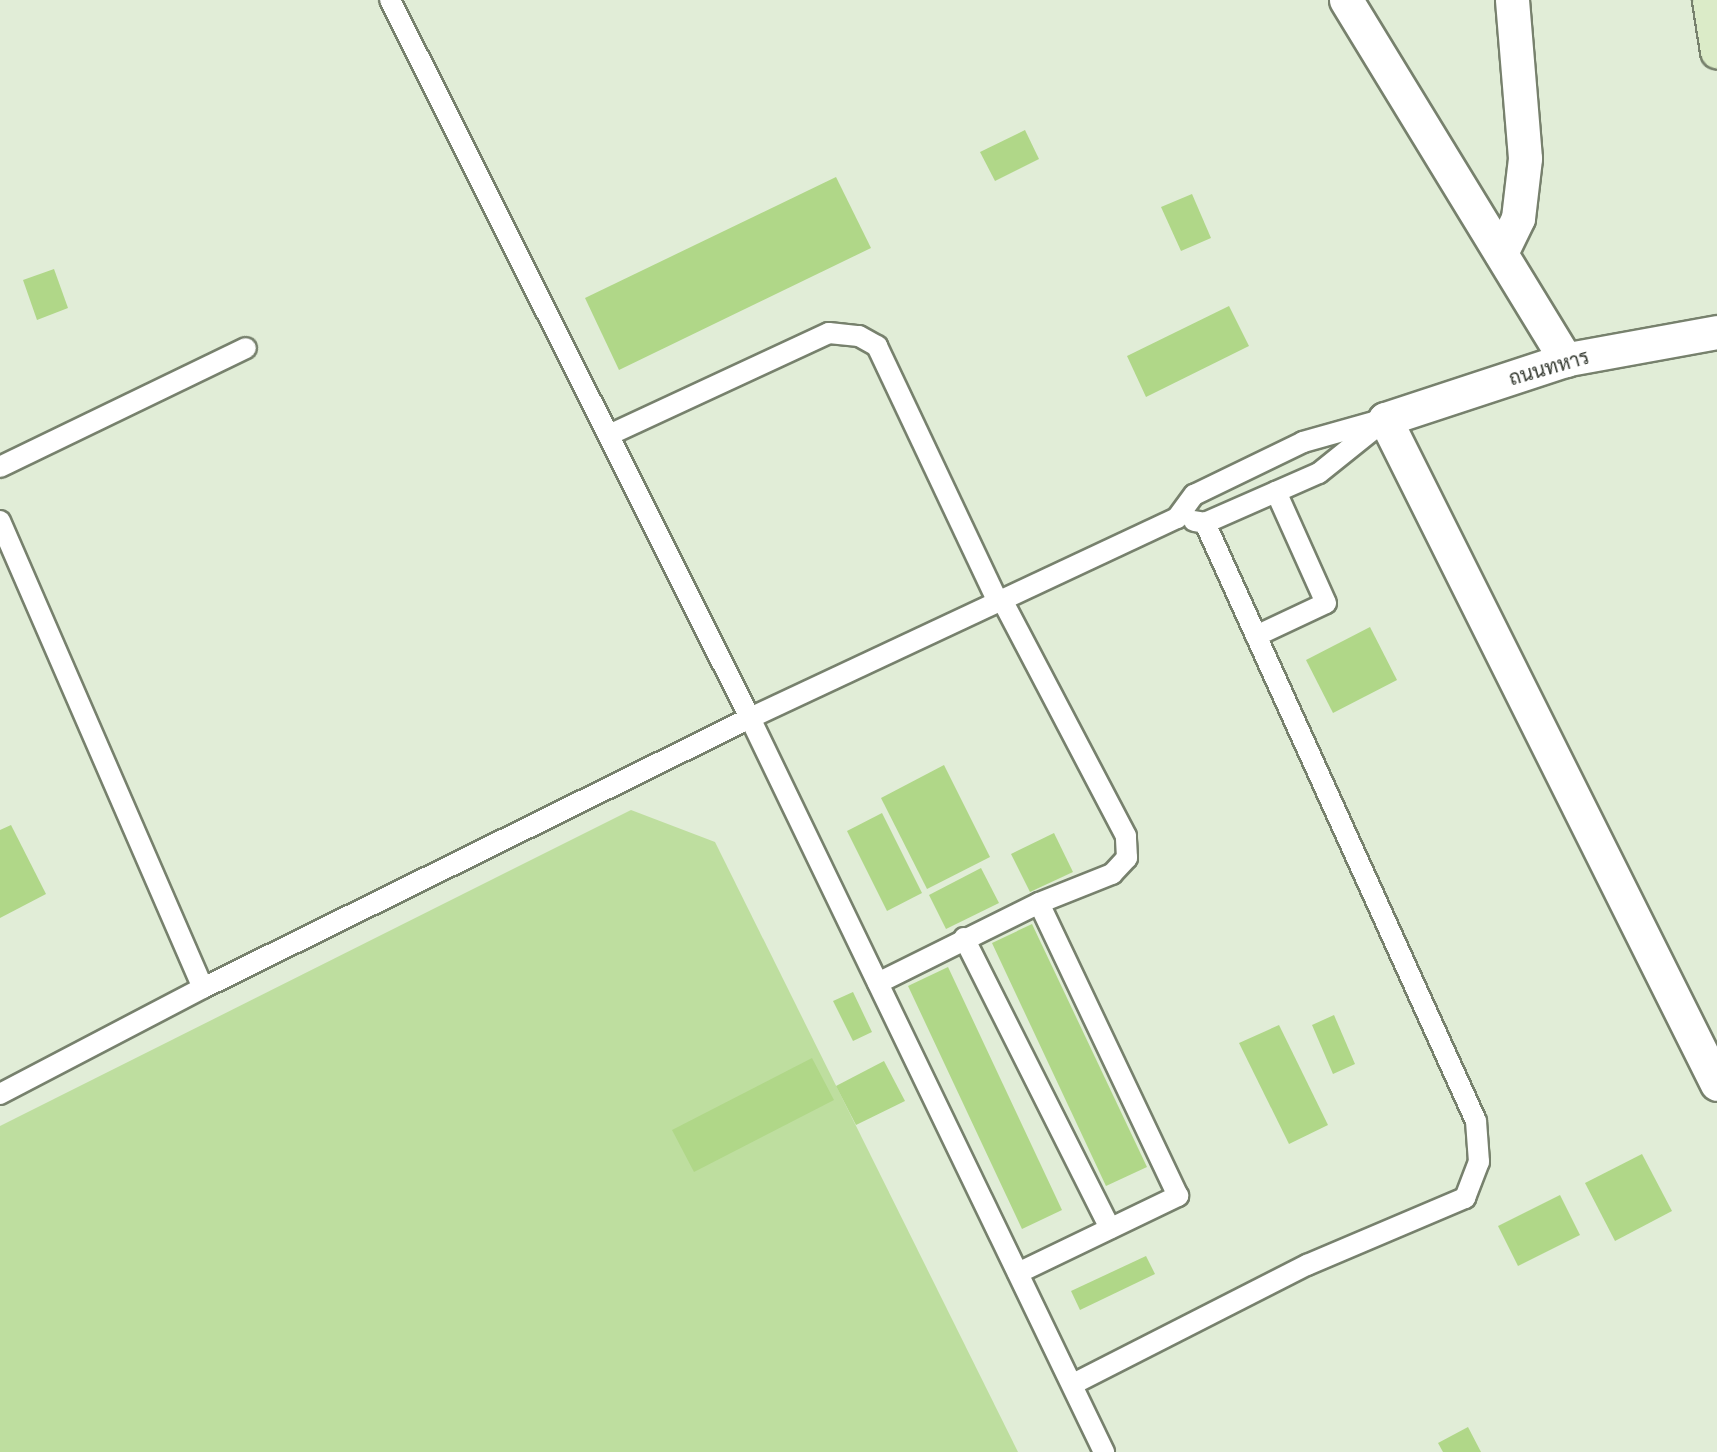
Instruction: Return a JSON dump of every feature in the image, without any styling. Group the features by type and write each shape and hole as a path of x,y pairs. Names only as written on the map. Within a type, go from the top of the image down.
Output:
{"main road":[{"path":"1709,0 1717,51"}],"street":[{"path":"1346,0 1566,360"},
{"path":"1501,253 1518,218 1526,158 1512,0"},
{"name":"ถนนทหาร","path":"1385,419 1566,360 1717,332"},
{"path":"1385,419 1717,1084"}],"lane":[{"path":"390,0 750,718 1104,1452"},
{"path":"609,435 829,333 859,336 877,346 1000,601 1126,836 1127,858 1112,874 1039,903 964,938 878,983"},
{"path":"0,467 246,348"},
{"path":"1177,518 1205,523 1319,473 1385,419"},
{"path":"0,1094 203,988 750,718 1177,518 1194,495 1283,452 1385,419"},
{"path":"1256,636 1326,603 1276,492"},
{"path":"0,522 203,988"},
{"path":"1073,1384 1307,1265 1465,1198 1479,1162 1476,1121 1205,523"},
{"path":"1018,1273 1178,1196 1039,903"},
{"path":"964,938 1110,1228"}],"green space":[{"path":"631,810 715,842 1018,1452 0,1452 0,1126"}],"building":[{"path":"1025,130 1039,159 995,181 980,152"},
{"path":"836,177 871,248 619,370 585,298"},
{"path":"1192,194 1211,238 1181,251 1161,207"},
{"path":"54,269 68,308 37,320 23,280"},
{"path":"1229,306 1249,346 1146,397 1127,356"},
{"path":"1370,627 1397,680 1333,713 1306,660"},
{"path":"944,765 990,857 927,889 881,798"},
{"path":"882,813 922,893 887,911 847,831"},
{"path":"11,825 46,894 0,918 0,830"},
{"path":"1054,833 1073,872 1030,892 1011,854"},
{"path":"981,868 999,903 946,929 929,895"},
{"path":"1032,924 1147,1167 1106,1186 992,943"},
{"path":"948,967 1062,1210 1022,1229 908,986"},
{"path":"853,992 872,1032 853,1041 833,1001"},
{"path":"1334,1015 1355,1064 1333,1074 1312,1025"},
{"path":"1279,1025 1328,1125 1289,1144 1239,1043"},
{"path":"812,1058 834,1100 694,1172 672,1130"},
{"path":"884,1061 905,1101 856,1125 836,1086"},
{"path":"1642,1154 1672,1211 1615,1241 1585,1183"},
{"path":"1560,1195 1580,1235 1518,1266 1498,1226"},
{"path":"1146,1256 1155,1274 1080,1310 1071,1291"},
{"path":"1468,1427 1481,1452 1443,1452 1438,1443"}]}
